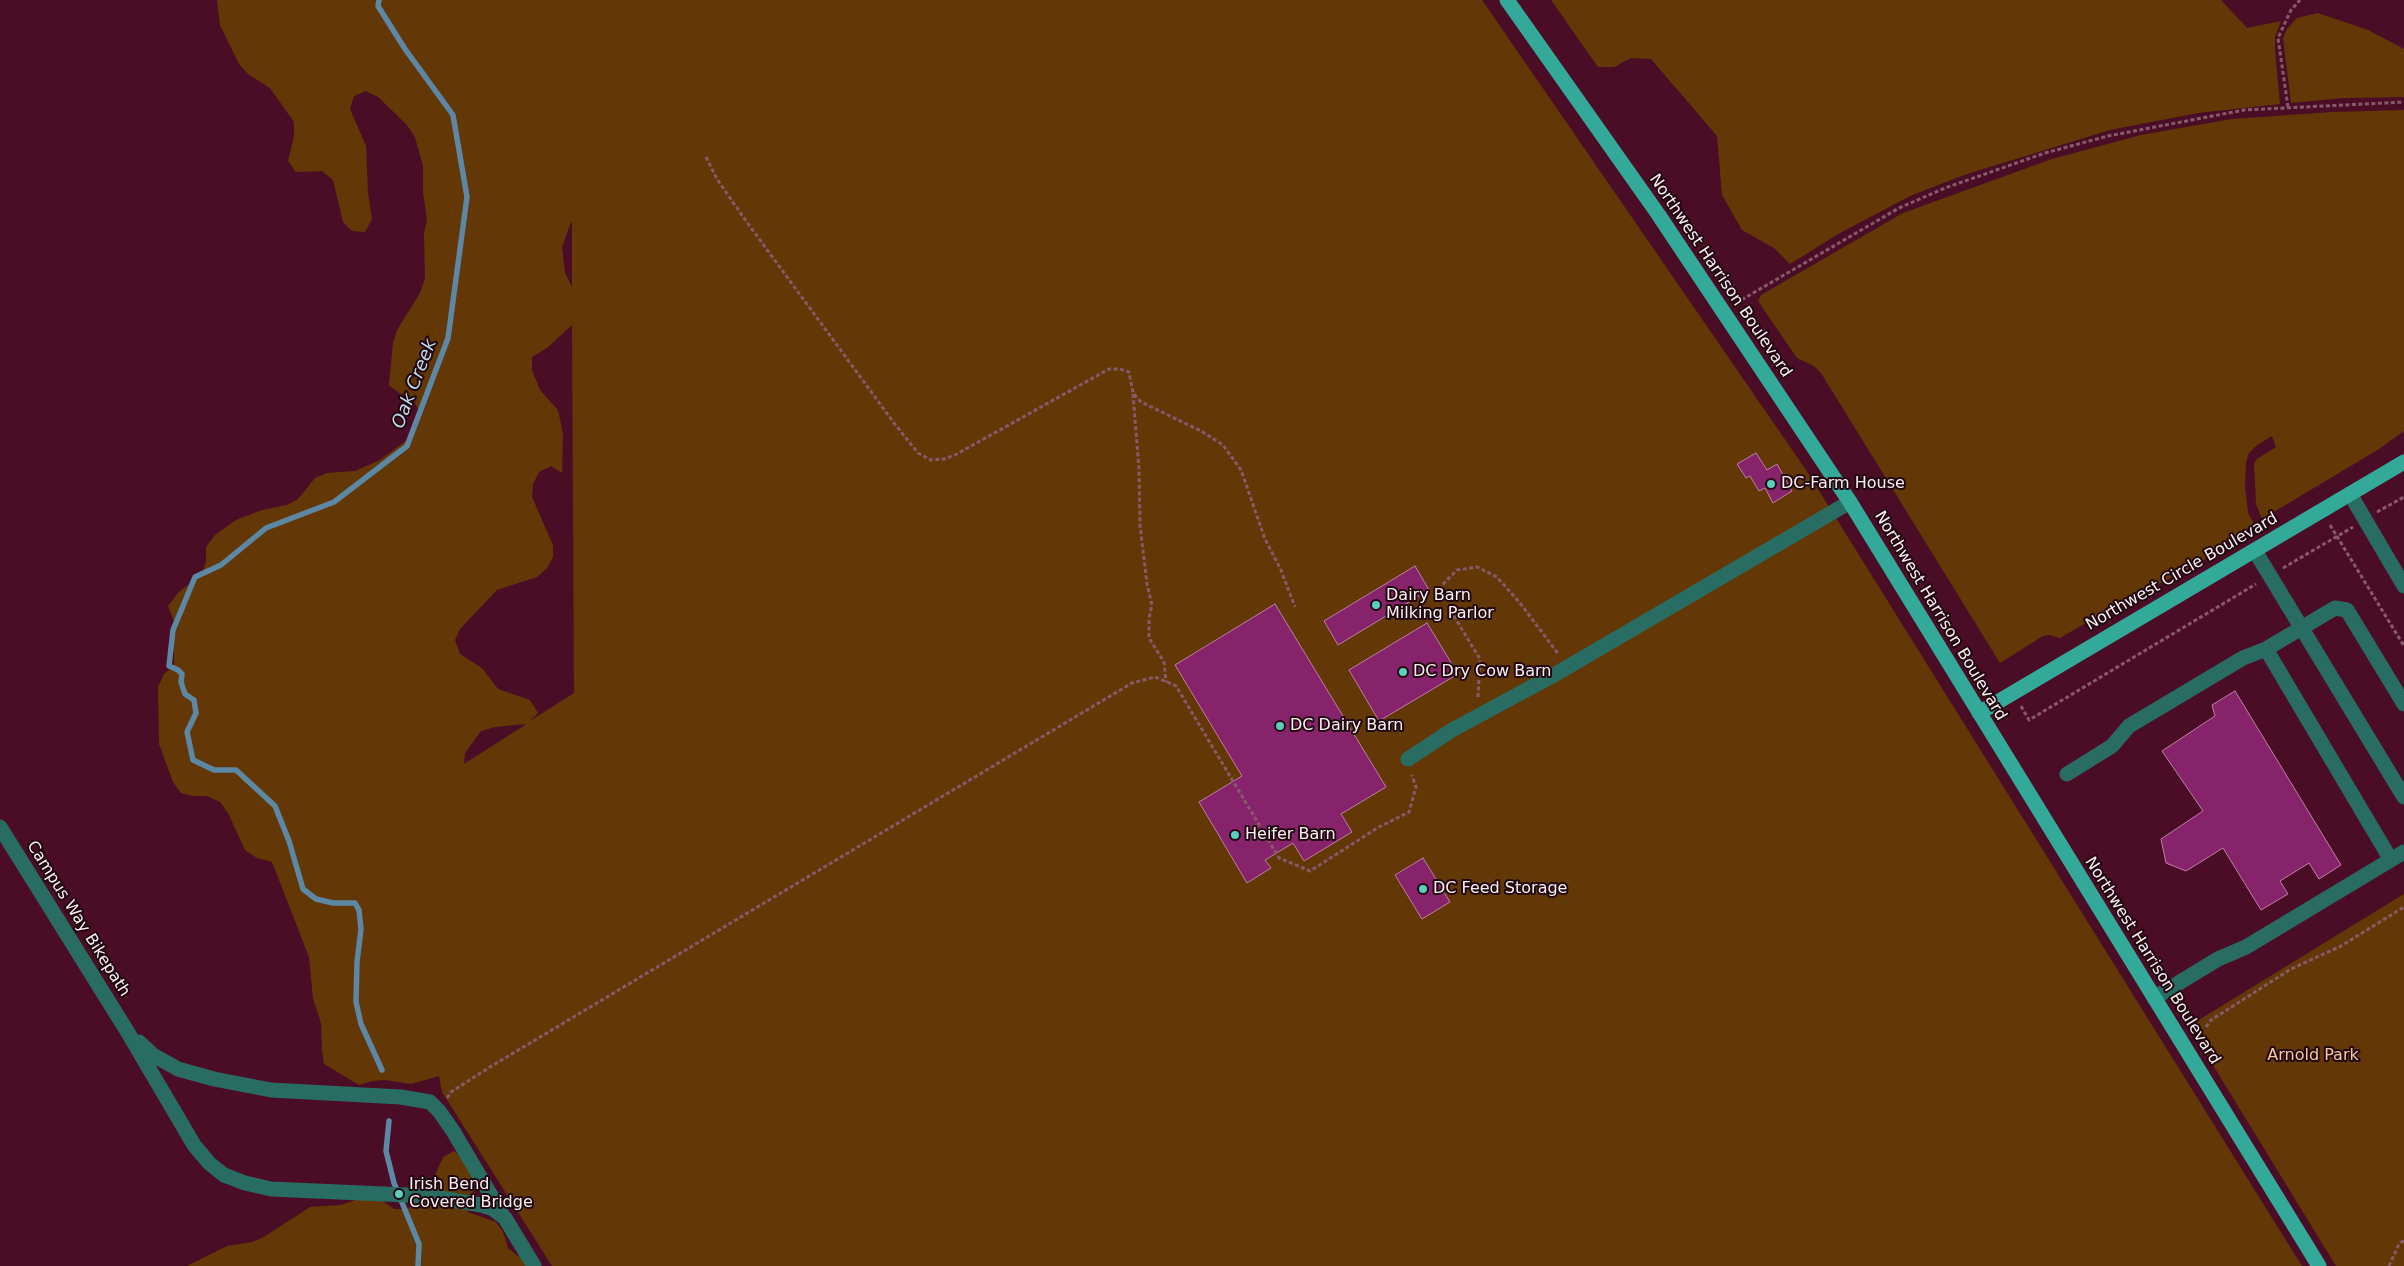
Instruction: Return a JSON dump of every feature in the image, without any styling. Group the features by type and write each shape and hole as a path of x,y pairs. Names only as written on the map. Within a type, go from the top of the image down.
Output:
{"main road":[{"name":"Northwest Harrison Boulevard","path":"1507,0 1658,214 1850,502 2319,1266"},
{"name":"Northwest Circle Boulevard","path":"1979,713 2103,638 2255,551 2404,462"}],"street":[{"path":"2350,494 2404,586"},
{"path":"1408,759 1452,730 1571,665 1850,502"},
{"path":"2255,551 2404,797"},
{"path":"2067,774 2112,746 2129,726 2243,658 2266,649 2334,608 2347,610 2404,704"},
{"path":"2154,998 2218,959 2246,948 2398,856 2266,649"},
{"name":"Campus Way Bikepath","path":"0,827 127,1030 194,1145 209,1163 224,1175 271,1189 429,1196 481,1205 492,1209 505,1218"},
{"name":"Campus Way Bikepath","path":"127,1030 153,1055 178,1069 214,1079 271,1090 417,1099 430,1102 439,1110 534,1266"}],"path":[{"path":"2288,107 2278,38 2291,10 2300,0"},
{"path":"1723,311 1899,208 1971,178 2045,153 2108,136 2244,110 2404,102"},
{"path":"706,157 717,180 741,214 894,423 918,453 931,460 955,456 1109,369 1120,369 1129,372 1133,393 1139,459 1140,525 1147,584 1152,605 1149,618 1149,638 1164,662 1166,682"},
{"path":"1133,393 1142,402 1201,431 1223,445 1240,470 1265,539 1281,570 1295,607"},
{"path":"2012,693 2030,720 2404,496"},
{"path":"2322,511 2404,646"},
{"path":"1475,717 1480,688 1480,659 1452,613 1441,586 1457,570 1477,567 1497,577 1520,603 1556,651 1571,665"},
{"path":"439,1110 452,1092 490,1067 1082,714 1116,690 1132,682 1154,677 1176,686 1279,858 1310,871 1379,827 1409,812 1416,787 1408,759"},
{"path":"2206,1027 2218,1016 2291,969 2341,946 2404,907"},
{"path":"2389,1266 2398,1244 2404,1240"}],"green space":[{"path":"217,0 1482,0 1806,470 2302,1266 552,1266 442,1092 439,1076 411,1084 385,1080 359,1085 324,1064 321,1023 313,998 309,957 272,862 257,858 245,850 228,813 220,802 207,796 193,796 181,793 173,782 159,744 158,687 164,674 174,666 174,621 168,606 179,592 201,575 206,563 206,547 215,535 236,520 262,510 287,505 298,499 315,478 327,473 355,471 380,460 411,437 418,425 419,411 413,399 399,393 389,385 393,343 397,330 420,293 425,278 424,234 427,220 423,193 423,166 415,137 407,125 378,97 366,91 354,96 350,109 366,146 368,193 372,219 365,232 352,231 343,222 333,180 322,171 296,172 288,161 294,136 294,122 270,88 248,74 239,64 220,25","holes":["572,222 572,287 565,273 562,247","572,325 574,693 530,721 538,713 530,700 498,689 482,668 460,654 455,640 460,629 497,590 537,577 547,568 553,557 553,545 532,497 533,484 539,472 551,466 562,473 563,434 558,410 540,390 532,370 532,357 547,348","525,724 464,764 465,753 481,731 495,727"]},
{"path":"1551,0 2221,0 2247,28 2281,21 2275,37 2280,104 2198,113 2110,130 1964,175 1910,196 1840,233 1790,264 1774,248 1742,230 1722,195 1717,136 1651,59 1631,58 1614,67 1598,67"},
{"path":"2318,13 2368,30 2404,49 2404,97 2343,98 2291,103 2283,38 2287,29 2297,18"},
{"path":"2404,110 2404,431 2379,449 2262,519 2256,504 2254,464 2257,459 2276,447 2272,436 2257,445 2249,453 2246,462 2245,487 2248,513 2254,524 2234,537 2224,548 2193,566 2060,638 2050,635 2043,636 2000,663 1821,373 1814,366 1797,358 1758,301 1761,295 1903,213 2052,159 2141,135 2232,119 2332,112"},
{"name":"Arnold Park","path":"2404,894 2404,1266 2336,1266 2189,1026"},
{"path":"454,1151 469,1162 480,1184 463,1202 468,1212 496,1222 503,1232 508,1248 518,1256 530,1261 534,1266 187,1266 227,1246 252,1242 264,1237 310,1207 341,1205 373,1194 394,1209 407,1209 427,1193 443,1157"}],"building":[{"name":"DC-Farm House","path":"1756,453 1767,470 1777,464 1792,491 1773,503 1765,488 1759,491 1750,476 1746,478 1737,464"},
{"name":"Dairy Barn Milking Parlor","path":"1415,566 1429,590 1338,645 1324,621"},
{"name":"DC Dairy Barn","path":"1275,604 1386,787 1341,814 1352,832 1304,861 1293,843 1265,860 1271,868 1247,883 1199,802 1242,776 1175,665"},
{"name":"DC Dry Cow Barn","path":"1427,623 1458,674 1379,721 1349,670"},
{"path":"2235,691 2341,865 2319,879 2309,863 2280,881 2288,894 2261,910 2223,848 2186,871 2166,863 2161,839 2203,811 2162,751 2215,716 2212,705"},
{"name":"DC Feed Storage","path":"1423,858 1450,902 1422,919 1395,875"}],"waterway":[{"name":"Oak Creek","path":"379,0 378,6 405,49 453,115 467,197 448,338 407,446 334,502 266,528 221,565 195,577 173,630 169,666 182,674 181,682 185,694 194,700 196,713 187,732 193,760 214,770 236,770 275,806 289,841 303,889 316,899 333,903 355,903 359,910 361,929 357,962 356,1002 361,1024 382,1070"},
{"name":"Oak Creek","path":"389,1121 386,1151 394,1183 419,1244 418,1266"}],"place":[{"name":"DC-Farm House","path":"1771,484"},
{"name":"Dairy Barn Milking Parlor","path":"1376,605"},
{"name":"DC Dry Cow Barn","path":"1403,672"},
{"name":"DC Dairy Barn","path":"1280,726"},
{"name":"Heifer Barn","path":"1235,835"},
{"name":"DC Feed Storage","path":"1423,889"},
{"name":"Irish Bend Covered Bridge","path":"399,1194"}]}
